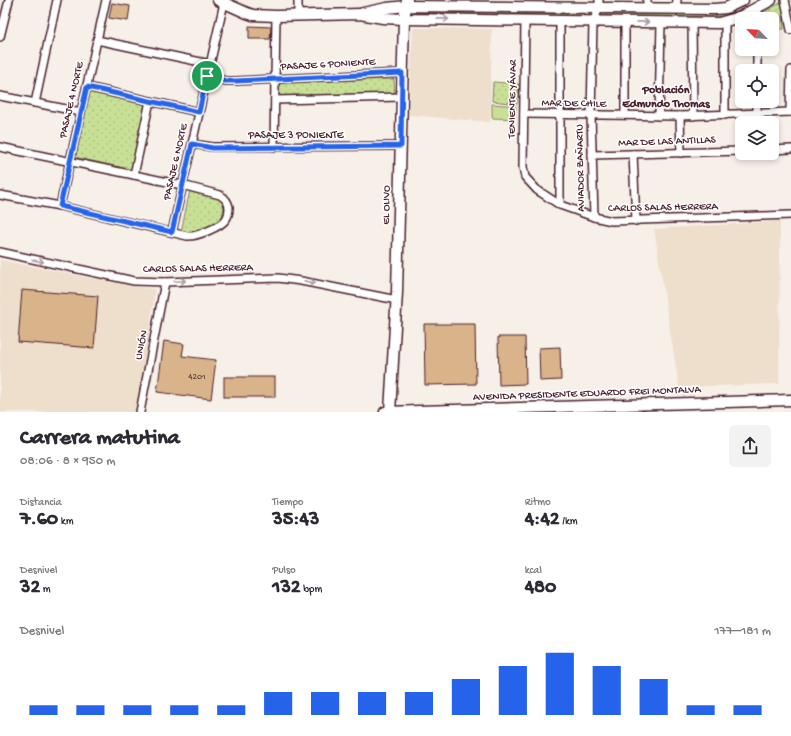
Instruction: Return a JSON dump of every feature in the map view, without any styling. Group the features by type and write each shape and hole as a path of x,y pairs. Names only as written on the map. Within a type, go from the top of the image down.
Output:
{"street":[{"path":"0,37 9,0"},
{"path":"35,103 57,0"},
{"name":"PASAJE 4 NORTE","path":"60,206 106,0"},
{"path":"298,0 298,15"},
{"path":"360,14 407,3 733,5 743,0"},
{"path":"221,2 247,13 276,16 360,14 383,18 404,19 593,22 725,22 740,18 771,0"},
{"path":"785,0 791,30"},
{"name":"PASAJE 6 NORTE","path":"172,232 210,64 221,2"},
{"name":"EL OLIVO","path":"390,412 397,300 402,73 404,19 407,3"},
{"name":"AVIADOR ZAÑARTU","path":"594,217 591,115 593,22 599,4"},
{"path":"720,4 725,22 725,115"},
{"path":"274,147 276,16"},
{"name":"TENIENTE YÁVAR","path":"525,21 525,177"},
{"path":"560,21 560,205"},
{"path":"625,22 625,115"},
{"path":"659,116 661,22"},
{"path":"692,22 693,116"},
{"path":"97,40 210,64"},
{"path":"791,70 791,112"},
{"name":"PASAJE 6 PONIENTE","path":"207,76 230,81 402,73"},
{"path":"87,87 199,112"},
{"path":"0,96 81,112"},
{"path":"275,100 402,97"},
{"path":"134,175 150,101"},
{"path":"755,114 756,108"},
{"name":"MAR DE CHILE","path":"524,114 693,116 791,112"},
{"path":"680,116 681,152"},
{"name":"PASAJE 3 PONIENTE","path":"192,144 213,148 401,146"},
{"path":"0,146 182,185 220,195 225,198 228,203 229,211 226,220 215,228 191,236 60,206 0,195"},
{"path":"779,150 791,149"},
{"name":"MAR DE LAS ANTILLAS","path":"592,155 735,151"},
{"path":"633,154 636,221"},
{"name":"CARLOS SALAS HERRERA","path":"525,177 537,190 560,205 594,217 612,221 791,215"},
{"name":"CARLOS SALAS HERRERA","path":"0,252 143,282 263,278 286,279 397,300"},
{"name":"UNIÓN","path":"140,412 165,282"},
{"name":"AVENIDA PRESIDENTE EDUARDO FREI MONTALVA","path":"384,412 791,400"}],"shaded area":[{"path":"413,28 492,29 490,122 409,115"},
{"path":"780,221 779,384 679,387 654,229"},
{"path":"0,260 137,287 155,289 138,412 0,412"}],"green space":[{"path":"782,2 784,29 779,29 779,12 764,12"},
{"path":"410,10 720,12 720,17 409,16"},
{"path":"394,79 395,95 279,96 278,83"},
{"path":"493,82 519,84 517,104 492,101"},
{"path":"89,90 147,103 132,170 74,157"},
{"path":"492,104 516,106 515,119 492,118"},
{"path":"190,190 221,199 224,206 222,219 214,227 193,234 181,232"}],"building":[{"path":"112,3 130,6 128,21 109,18"},
{"path":"249,26 271,27 270,39 249,39"},
{"path":"22,290 98,296 94,348 18,342"},
{"path":"424,324 475,324 476,384 425,385"},
{"path":"498,337 525,337 526,384 499,385"},
{"path":"164,341 184,344 182,356 216,360 211,399 157,392"},
{"path":"560,347 561,380 540,381 539,348"},
{"path":"224,377 275,377 275,397 224,397"}],"district":[{"name":"Población Edmundo Thomas","path":"666,98"}],"route":[{"path":"402,73 401,146 213,148 192,144 172,232 60,206 87,87 199,112 207,76 226,81 236,81 402,73"}]}
